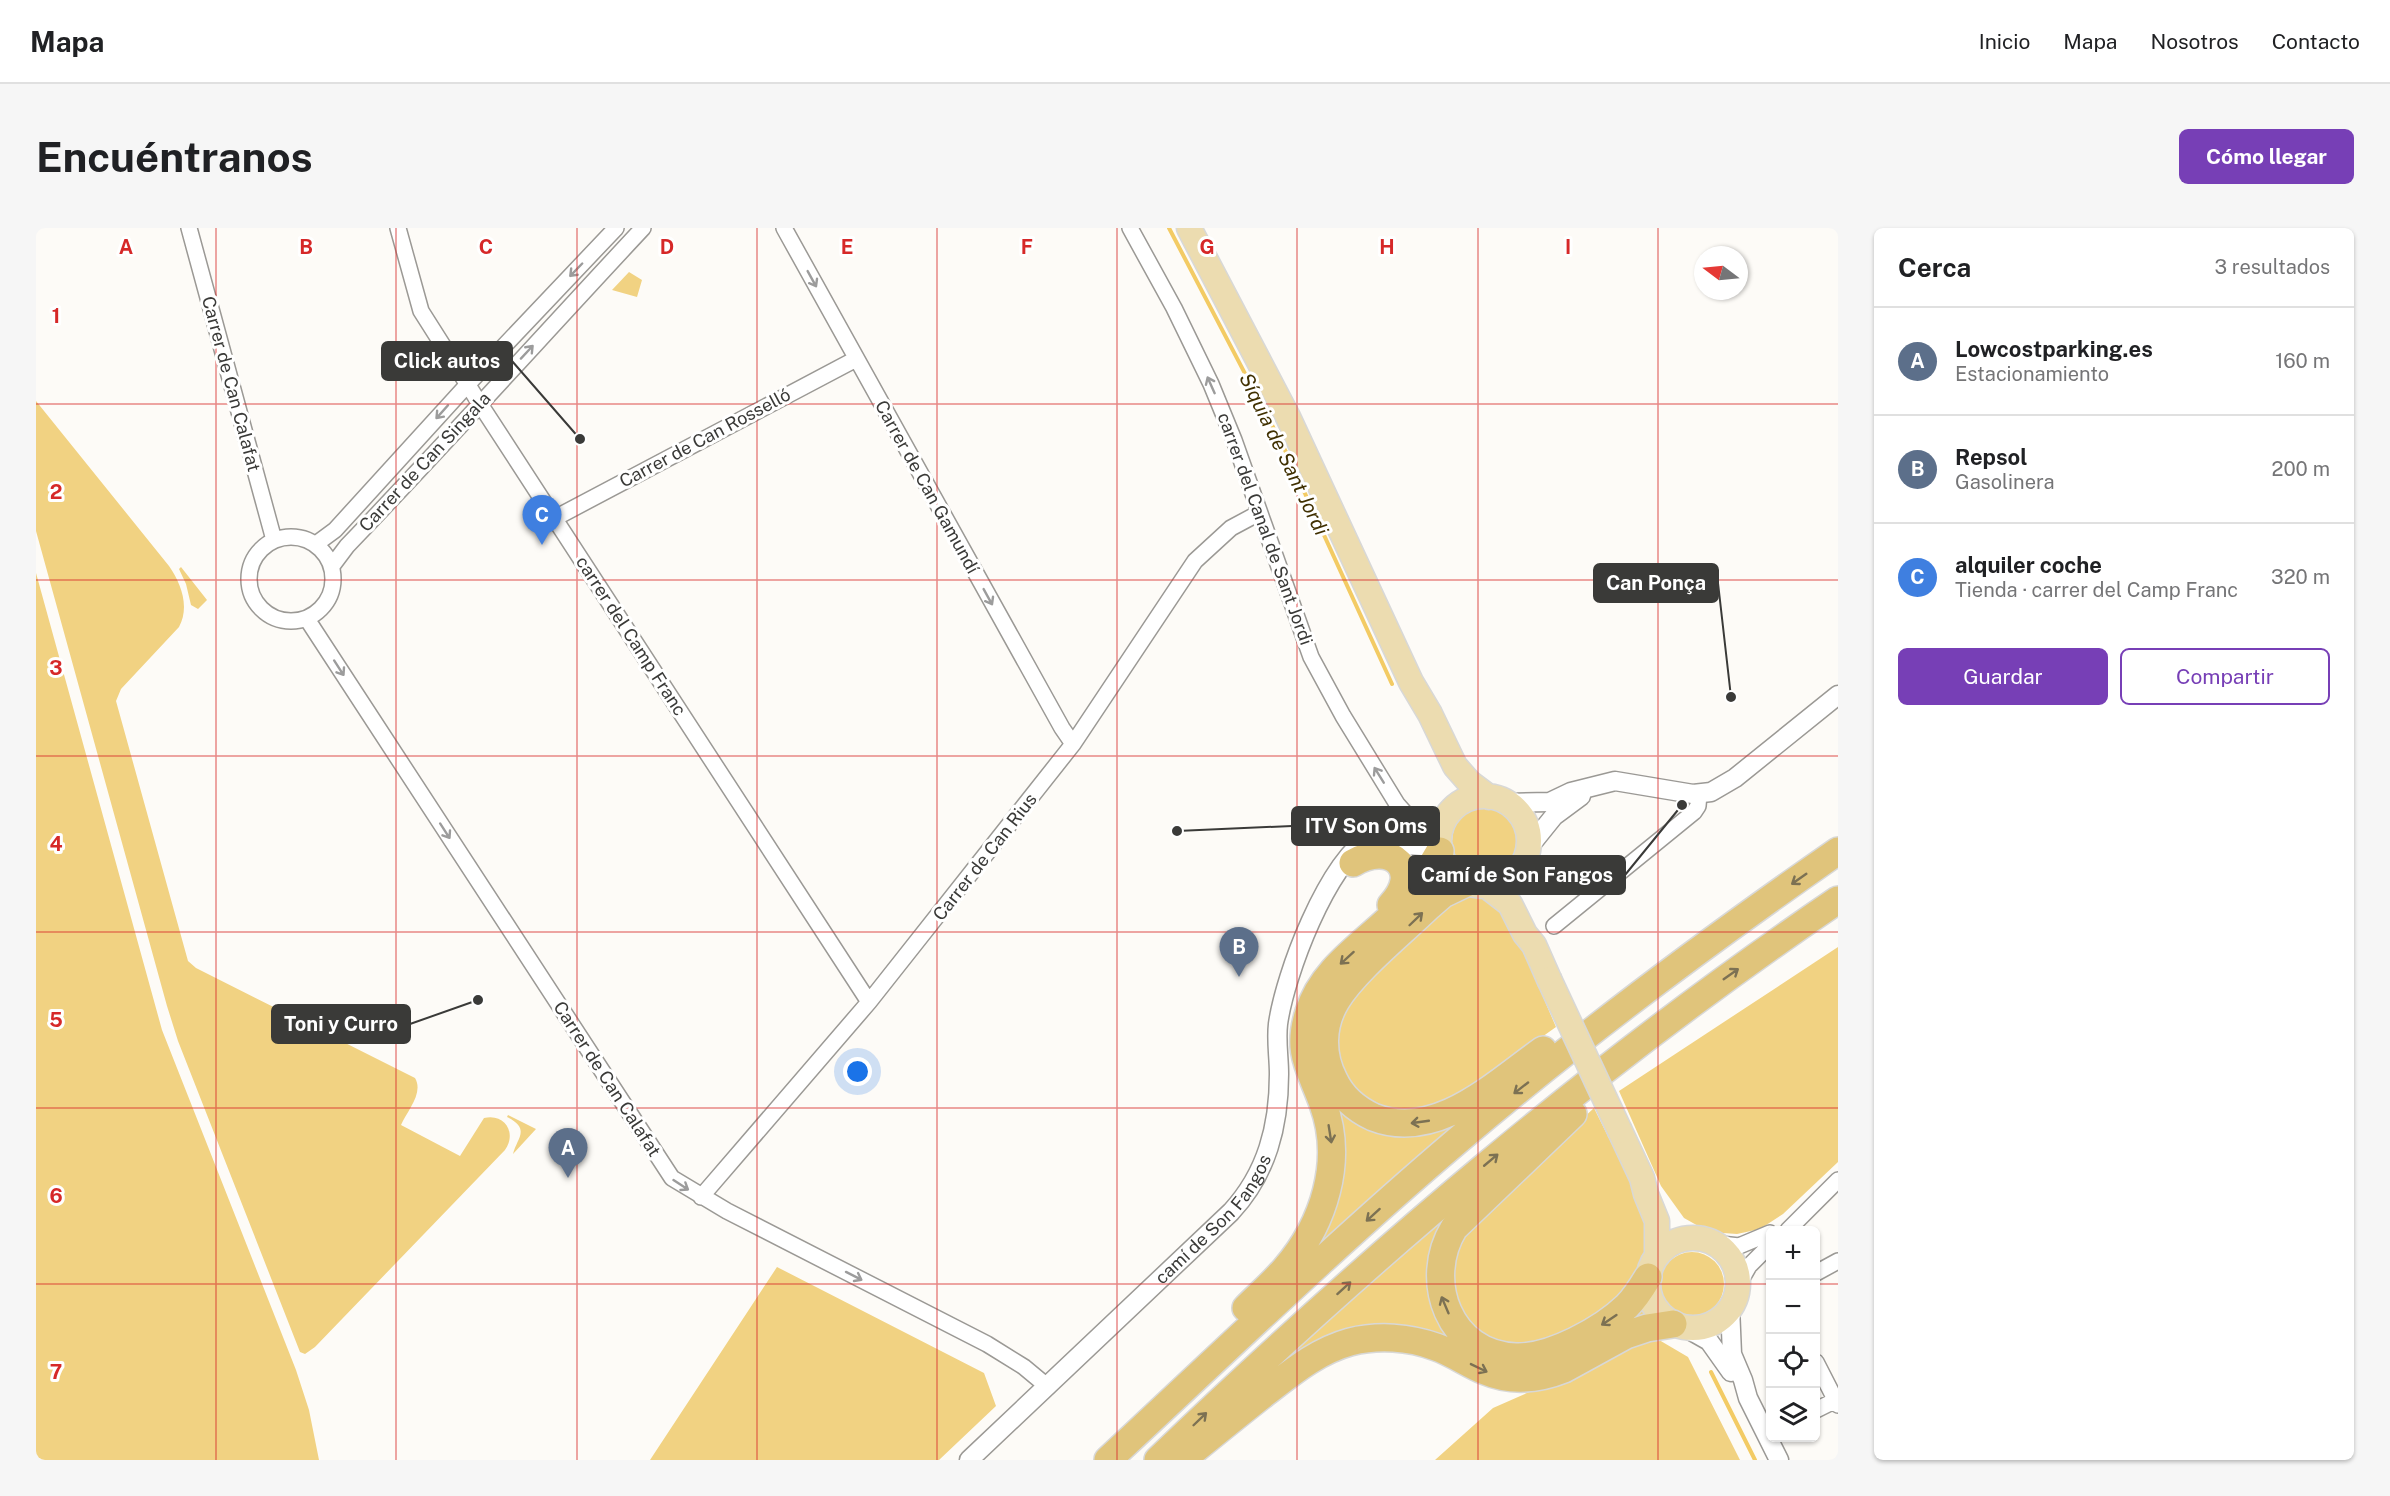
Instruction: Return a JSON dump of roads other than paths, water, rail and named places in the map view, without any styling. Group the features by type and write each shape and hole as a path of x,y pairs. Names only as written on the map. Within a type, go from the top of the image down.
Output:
{"highway":[{"path":"1092,1460 1285,1269 1308,1234 1325,1198 1332,1158 1327,1117 1304,1055 1305,1026 1322,983 1414,893 1440,849"},
{"path":"1108,1460 1352,1234 1449,1148 1666,974 1838,851"},
{"path":"1353,863 1370,855 1382,855 1398,862 1403,870 1404,881 1401,893 1378,918 1370,938"},
{"path":"1477,885 1443,894 1357,976 1342,992 1330,1012 1326,1024 1324,1049 1331,1075 1344,1096 1370,1115 1394,1123 1416,1124 1451,1112 1634,986 1666,974"},
{"path":"1158,1460 1314,1315 1446,1198 1548,1113 1684,1008 1838,900"},
{"path":"1653,1267 1625,1308 1596,1328 1551,1352 1514,1357 1502,1355 1481,1346 1461,1331 1441,1296 1440,1260 1448,1237 1463,1217 1591,1096 1664,1037 1684,1008"},
{"path":"1182,1460 1226,1423 1303,1365 1323,1352 1351,1342 1380,1338 1410,1340 1437,1347 1491,1373 1511,1378 1525,1378 1558,1371 1636,1331 1680,1326"}],"main road":[{"path":"1189,228 1288,417 1411,682 1430,714 1455,766 1469,782 1523,819 1528,832 1524,857 1522,902 1534,945 1642,1178 1657,1221 1653,1267 1648,1291 1653,1304 1662,1316 1680,1326 1701,1327 1714,1322 1734,1297 1736,1272 1730,1258 1705,1241 1674,1225 1642,1178"},
{"path":"1411,682 1422,718 1447,778 1447,816 1440,832 1440,849 1448,868 1510,904 1525,934 1534,945"},
{"path":"1447,816 1467,800 1498,800"},
{"path":"1477,885 1503,882 1524,857"},
{"path":"1653,1267 1663,1249 1675,1242 1705,1241"}],"street":[{"name":"Carrer de Can Calafat","path":"189,228 274,540"},
{"name":"carrer del Camp Franc","path":"399,228 421,311 870,1002"},
{"name":"Carrer de Can Singala","path":"316,544 335,530 468,384 616,228"},
{"name":"Carrer de Can Singala","path":"332,566 347,546 644,228"},
{"name":"Carrer de Can Gamundí","path":"784,228 1073,744"},
{"name":"carrer del Canal de Sant Jordi","path":"1130,228 1174,308 1211,384 1234,440 1311,657 1343,716 1397,804 1413,822"},
{"name":"Carrer de Can Rosselló","path":"555,518 856,359"},
{"name":"Carrer de Can Rius","path":"701,1197 870,1002 1073,744 1195,561 1231,528 1259,513"},
{"path":"296,537 316,544 326,554 332,566 334,579 327,603 307,619 293,622 278,620 265,613 252,595 249,574 253,560 262,548 274,540 296,537"},
{"name":"Carrer de Can Calafat","path":"307,619 672,1178 701,1197 987,1344 1024,1367 1048,1387"},
{"path":"1498,800 1550,802 1571,792 1624,782 1699,794 1723,787 1838,695"},
{"path":"1524,857 1554,816 1594,786"},
{"path":"1554,926 1694,812 1698,806 1699,794"},
{"path":"1319,907 1351,852 1379,832 1413,822 1447,816"},
{"path":"1319,907 1353,863 1367,851 1381,846 1440,849"},
{"name":"camí de Son Fangos","path":"969,1460 1231,1212 1256,1179 1269,1150 1277,1113 1277,1034 1282,1004 1296,955 1319,907"},
{"path":"1792,1226 1838,1180"},
{"path":"1781,1226 1812,1206"},
{"path":"1705,1241 1739,1245 1766,1235"},
{"path":"1748,1398 1743,1380 1731,1354 1734,1297 1749,1266 1766,1249"},
{"path":"1820,1270 1838,1261"},
{"path":"1680,1326 1702,1336 1717,1349 1766,1430"},
{"path":"1820,1371 1837,1402 1820,1408"},
{"path":"1772,1442 1779,1460"}],"waterway":[{"name":"Síquia de Sant Jordi","path":"1169,228 1287,454 1392,684"},
{"name":"Síquia de Sant Jordi","path":"1711,1372 1755,1460"}],"place":[{"name":"Click autos","path":"580,439"},
{"name":"alquiler coche","path":"542,545"},
{"name":"Can Ponça","path":"1731,697"},
{"name":"Camí de Son Fangos","path":"1682,805"},
{"name":"ITV Son Oms","path":"1177,831"},
{"name":"Repsol","path":"1239,977"},
{"name":"Toni y Curro","path":"478,1000"},
{"name":"Lowcostparking.es","path":"568,1178"}]}
